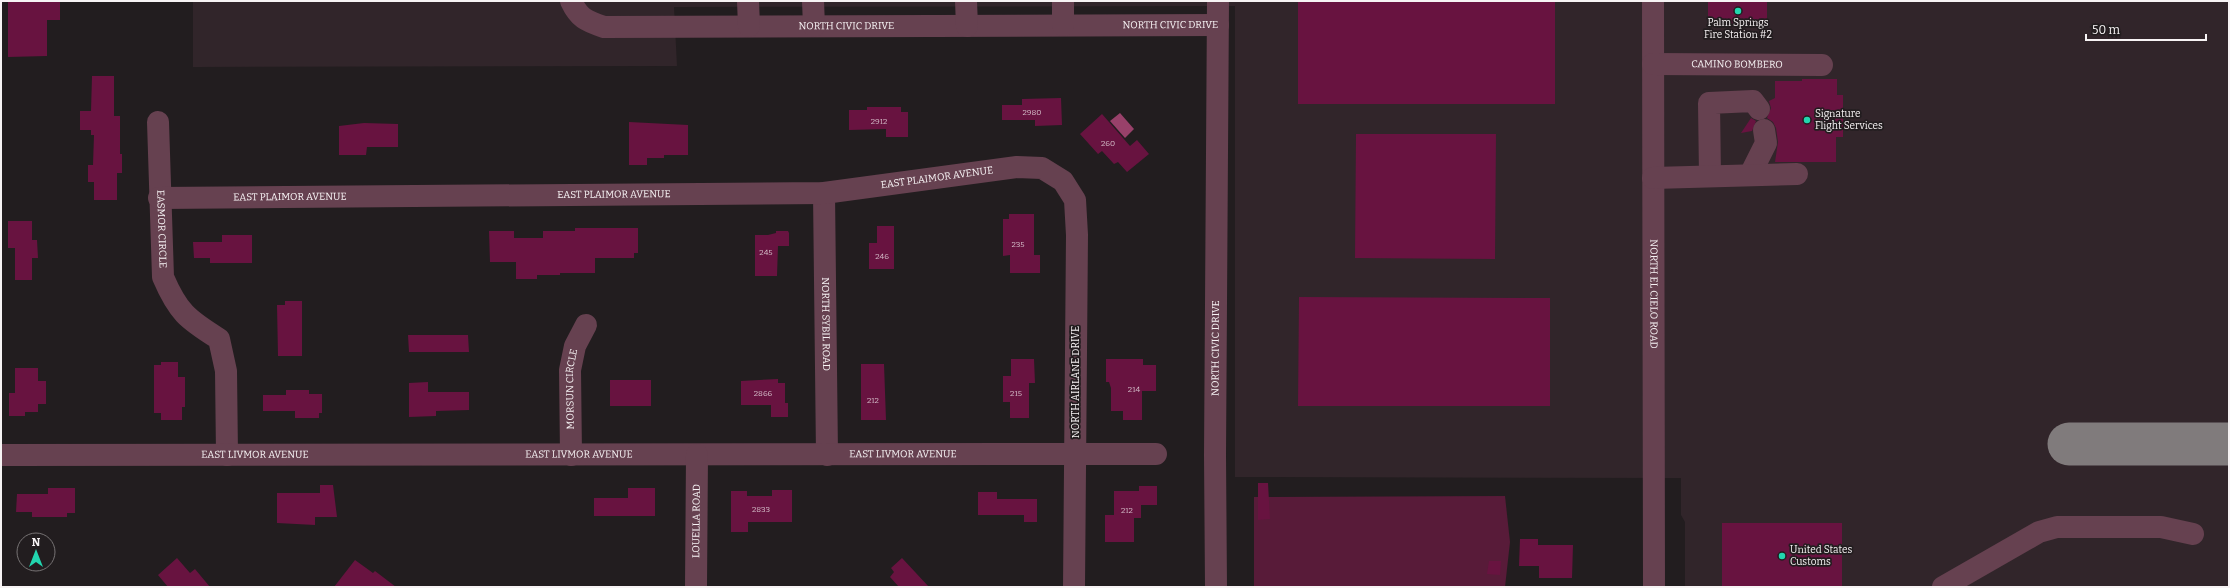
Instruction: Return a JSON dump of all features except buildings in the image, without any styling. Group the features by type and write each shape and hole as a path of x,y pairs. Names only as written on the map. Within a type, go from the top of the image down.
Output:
{"street":[{"name":"NORTH CIVIC DRIVE","path":"570,1 577,14 584,19 604,27 1218,25 1214,455 1216,587"},
{"path":"748,1 749,26"},
{"path":"813,1 814,26"},
{"path":"966,1 967,26"},
{"path":"1063,1 1063,25"},
{"path":"1218,1 1218,25"},
{"name":"NORTH EL CIELO ROAD","path":"1653,1 1654,587"},
{"name":"CAMINO BOMBERO","path":"1653,64 1822,65"},
{"path":"1710,176 1709,103 1753,101 1762,119 1766,143 1750,175"},
{"name":"EASMOR CIRCLE","path":"158,122 163,277 172,298 189,320 219,339 226,371 227,455"},
{"name":"EAST PLAIMOR AVENUE","path":"160,198 824,193 1017,167 1042,168 1062,181"},
{"path":"1653,178 1797,174"},
{"name":"NORTH AIRLANE DRIVE","path":"1062,181 1074,200 1077,235 1074,587"},
{"name":"NORTH SYBIL ROAD","path":"824,193 827,455"},
{"name":"MORSUN CIRCLE","path":"571,455 570,370 575,346 586,325"},
{"name":"EAST LIVMOR AVENUE","path":"1,455 1156,454"},
{"name":"LOUELLA ROAD","path":"696,455 696,587"},
{"path":"1943,587 2039,532 2058,527 2161,527 2193,534"}],"shaded area":[{"path":"193,1 2229,1 2229,587 1685,587 1685,522 1681,515 1681,478 1235,477 1235,6 674,7 677,66 193,67"},
{"path":"1120,113 1134,129 1125,138 1110,121"},
{"path":"1505,496 1510,542 1505,587 1254,587 1254,497"}],"taxiway":[{"path":"2069,444 2229,444"}],"place":[{"name":"Palm Springs Fire Station #2","path":"1738,11"},
{"name":"Signature Flight Services","path":"1807,120"},
{"name":"United States Customs","path":"1782,556"}]}
